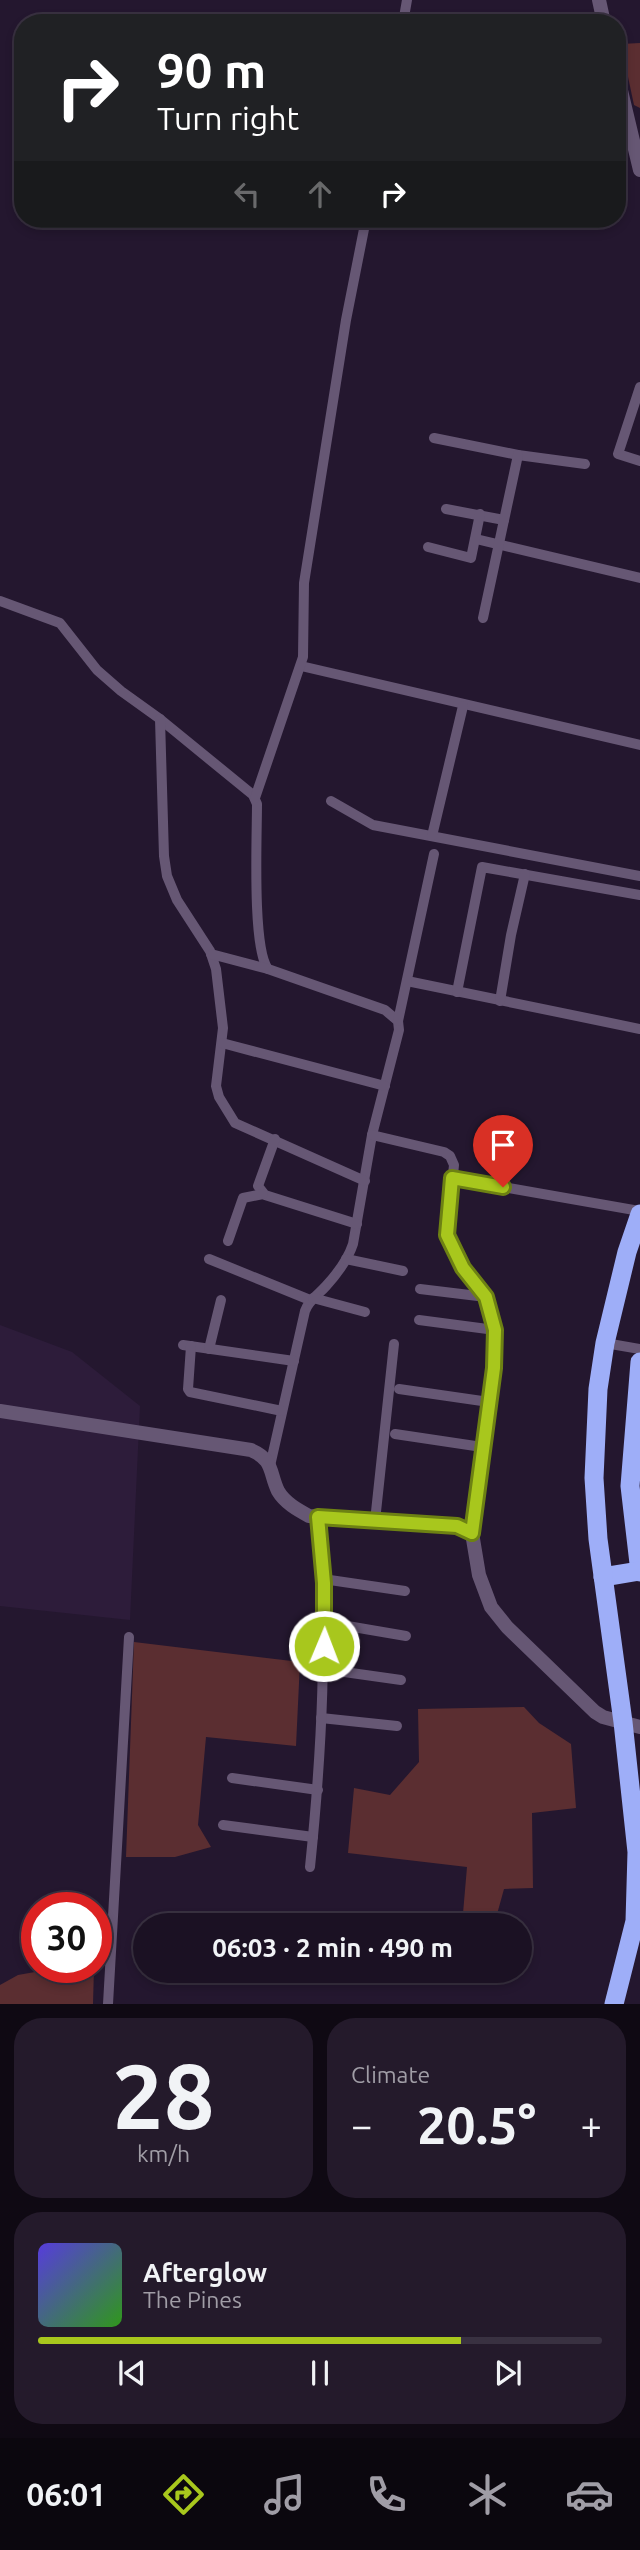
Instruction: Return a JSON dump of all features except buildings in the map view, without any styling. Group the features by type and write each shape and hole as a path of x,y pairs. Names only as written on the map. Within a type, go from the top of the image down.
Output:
{"highway":[{"path":"614,2004 635,1922 637,1852 626,1723 597,1538 594,1478 598,1389 605,1343 627,1252 640,1212"},
{"path":"603,1577 640,1571 635,1487 640,1362"}],"street":[{"path":"626,111 640,170"},
{"path":"252,794 301,666 305,645 304,583 346,320 364,228"},
{"path":"640,387 637,403 618,454 640,461"},
{"path":"434,438 518,455 585,464"},
{"path":"483,618 518,455"},
{"path":"446,509 504,520"},
{"path":"428,547 471,558 480,514"},
{"path":"476,539 640,578"},
{"path":"0,601 60,623 97,670 126,696 160,719 252,794 257,804 258,934 263,963 268,969"},
{"path":"301,666 463,706 640,745"},
{"path":"432,836 463,706"},
{"path":"160,719 164,856 167,876 177,900 211,954 216,969 223,1028 216,1086 219,1097 235,1123 365,1181"},
{"path":"331,801 373,825 640,876"},
{"path":"270,1466 305,1311 346,1259 353,1244 372,1135 399,1030 398,1021 434,854"},
{"path":"457,992 482,867 640,895"},
{"path":"500,1001 511,934 525,874"},
{"path":"211,954 268,969 385,1010 398,1021"},
{"path":"407,981 640,1029"},
{"path":"222,1043 385,1086"},
{"path":"372,1135 444,1152 450,1156 453,1165 447,1235 463,1268 486,1297 495,1330 494,1368 472,1533 479,1575 491,1607 507,1627 583,1702 603,1717 626,1723 629,1880 614,1984 606,2004"},
{"path":"263,1194 258,1186 275,1139"},
{"path":"452,1178 640,1212"},
{"path":"228,1241 243,1198 263,1194 357,1224"},
{"path":"209,1259 312,1299 365,1312"},
{"path":"346,1259 403,1271"},
{"path":"419,1289 486,1297"},
{"path":"209,1349 221,1300"},
{"path":"419,1320 495,1330"},
{"path":"605,1343 640,1349"},
{"path":"375,1521 394,1344"},
{"path":"282,1411 190,1392 187,1345 294,1361"},
{"path":"400,1389 489,1402"},
{"path":"0,1410 251,1450 263,1455 279,1492 290,1505 309,1516 457,1526 472,1533"},
{"path":"395,1434 482,1447"},
{"path":"310,1867 318,1790 323,1669 323,1579 318,1517"},
{"path":"323,1579 405,1591"},
{"path":"324,1622 406,1636"},
{"path":"107,2004 129,1637"},
{"path":"323,1669 401,1680"},
{"path":"321,1718 397,1726"},
{"path":"232,1779 318,1790"},
{"path":"223,1825 313,1837"}],"shaded area":[{"path":"640,43 640,108 634,105 626,67 626,44"},
{"path":"0,1325 72,1352 140,1406 130,1620 0,1606"},
{"path":"134,1642 300,1662 296,1746 206,1737 198,1825 211,1847 175,1857 126,1857"},
{"path":"524,1707 539,1723 571,1744 576,1808 532,1813 533,1888 504,1889 497,1913 463,1913 467,1867 348,1853 354,1788 390,1795 419,1762 418,1709"},
{"path":"21,1974 21,1983 94,1983 93,2004 0,2004 0,1985"}],"route":[{"path":"324,1646 324,1583 318,1517 457,1526 472,1533 494,1368 495,1330 486,1297 463,1268 447,1235 452,1178 503,1187"}]}
